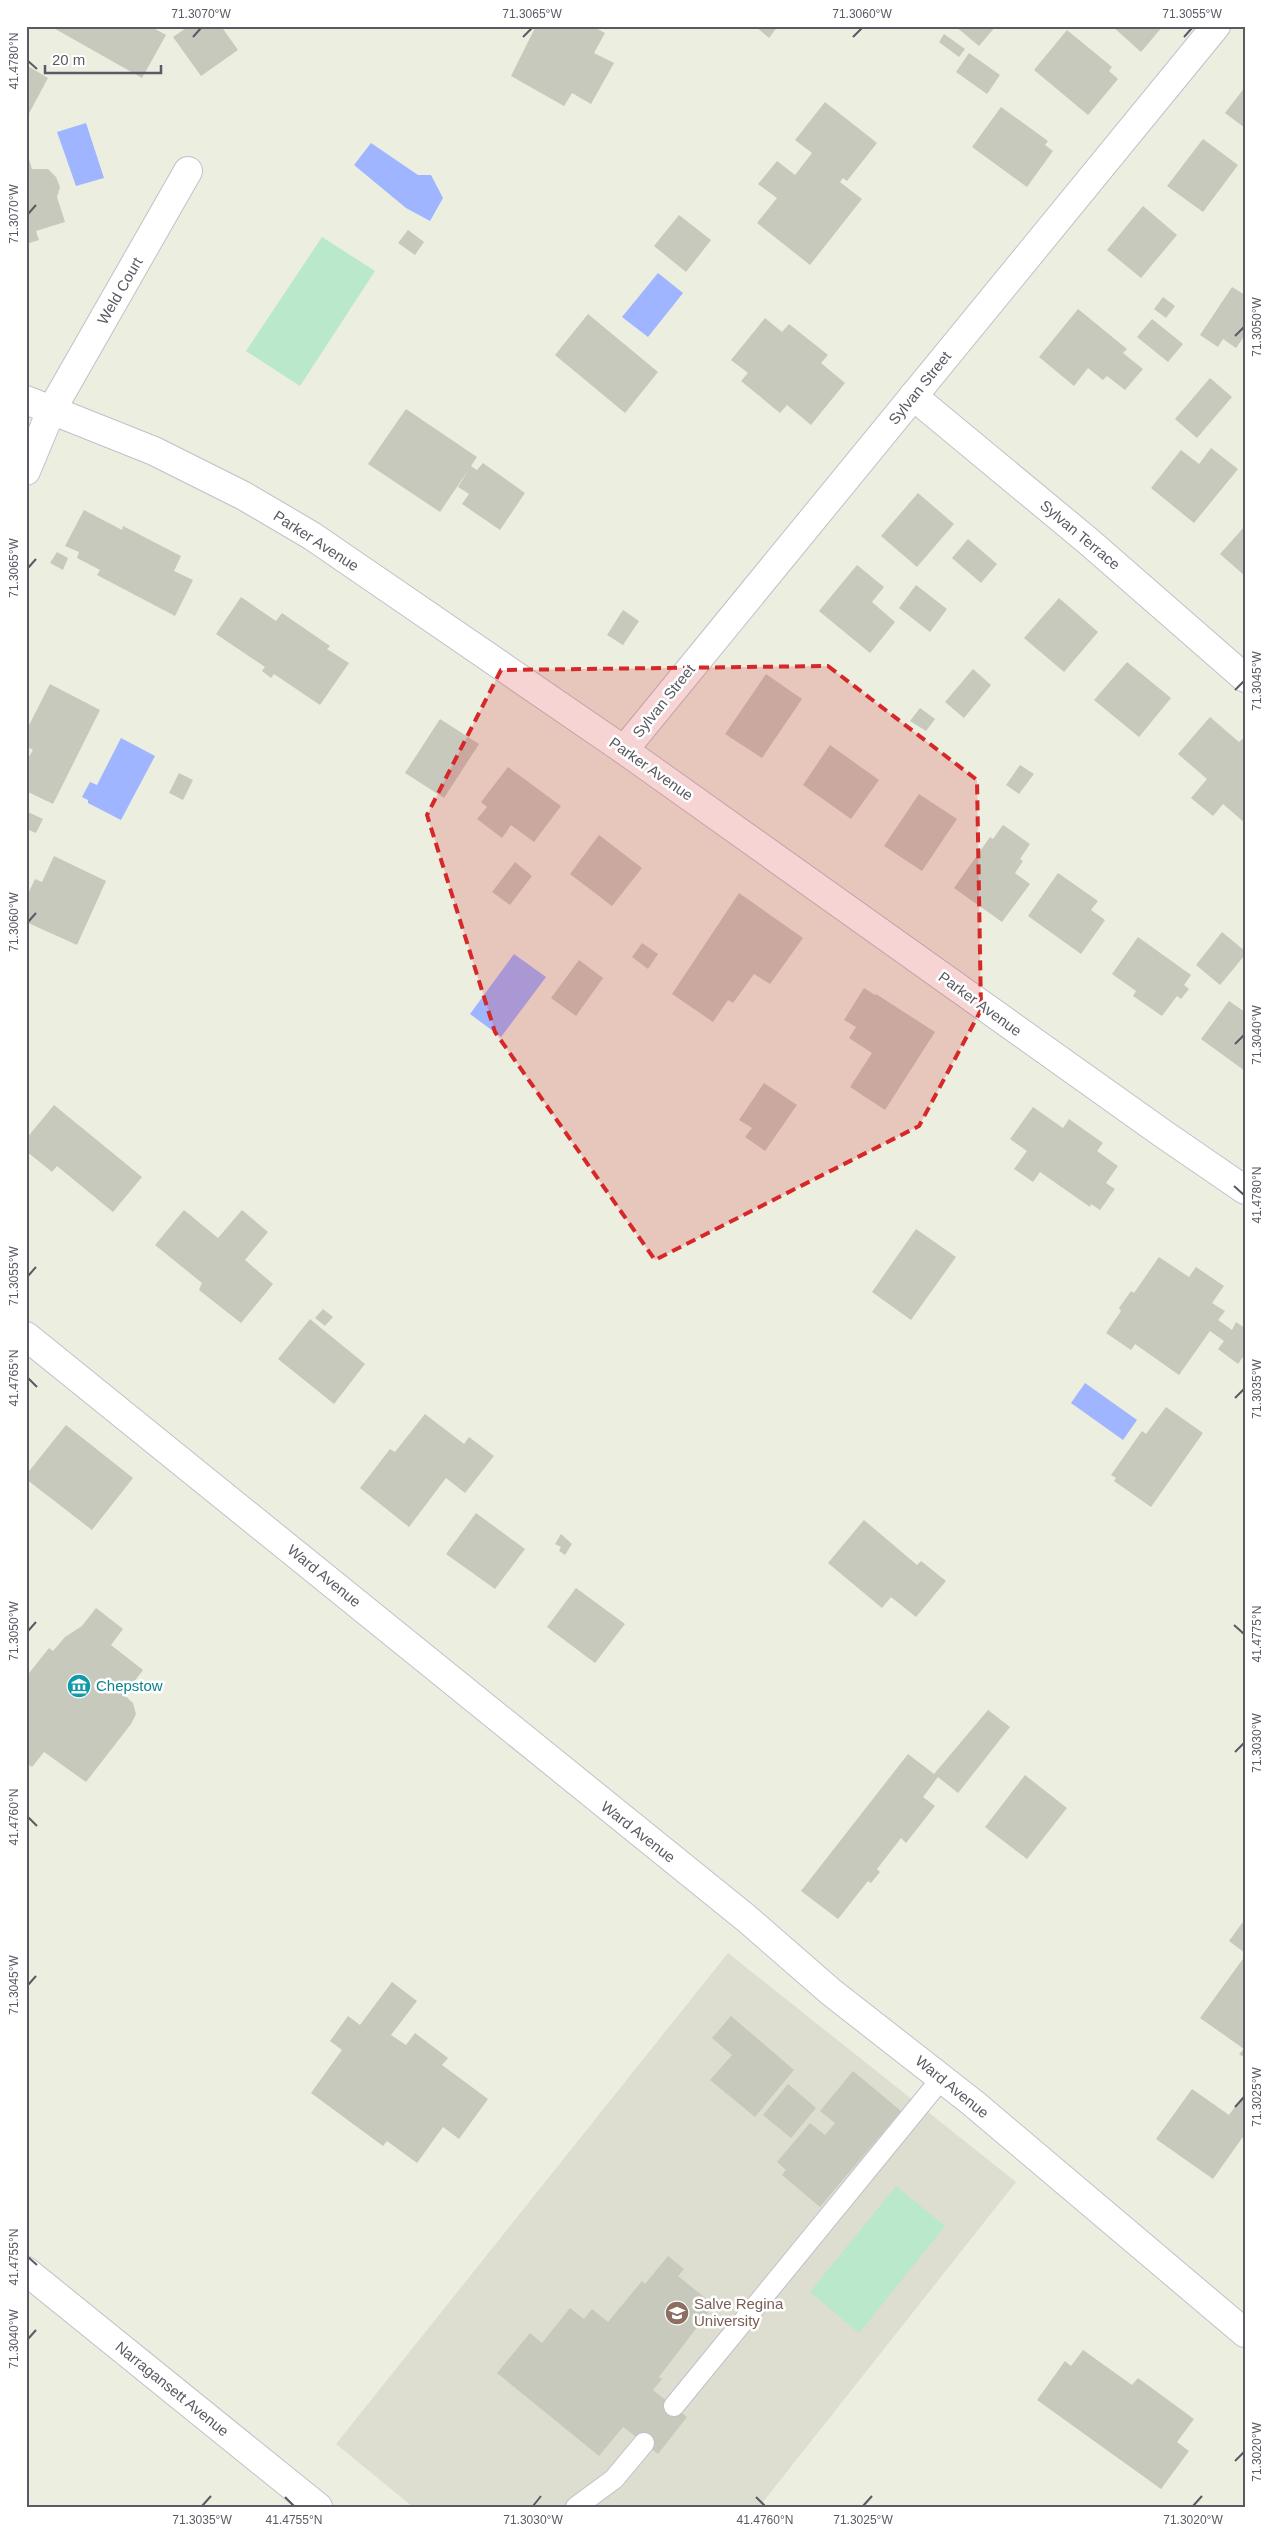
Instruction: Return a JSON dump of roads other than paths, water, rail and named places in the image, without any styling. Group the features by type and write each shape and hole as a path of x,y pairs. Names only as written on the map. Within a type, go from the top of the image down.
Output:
{"street":[{"name":"Sylvan Street","path":"624,750 1216,26"},
{"name":"Weld Court","path":"26,471 52,411 188,170"},
{"name":"Sylvan Terrace","path":"913,396 1088,541 1245,678"},
{"name":"Parker Avenue","path":"26,400 154,451 253,501 312,536 624,750 1245,1190"},
{"name":"Ward Avenue","path":"26,1336 746,1918 832,1992 942,2078 1245,2334"},
{"name":"Narragansett Avenue","path":"26,2271 318,2507"}],"lane":[{"path":"674,2406 942,2078"},
{"path":"576,2507 614,2479 644,2443"}],"water":[{"path":"86,123 104,178 76,186 57,132"},
{"path":"371,143 418,175 431,175 443,198 430,221 406,208 354,165"},
{"path":"658,273 683,293 648,337 622,317"},
{"path":"121,738 155,756 121,820 88,803 88,800 82,797 90,782 97,785"},
{"path":"514,954 546,977 501,1037 470,1014"},
{"path":"1085,1383 1137,1420 1123,1440 1071,1403"}],"place":[{"name":"Chepstow","path":"79,1686"},
{"name":"Salve Regina University","path":"677,2313"}]}
